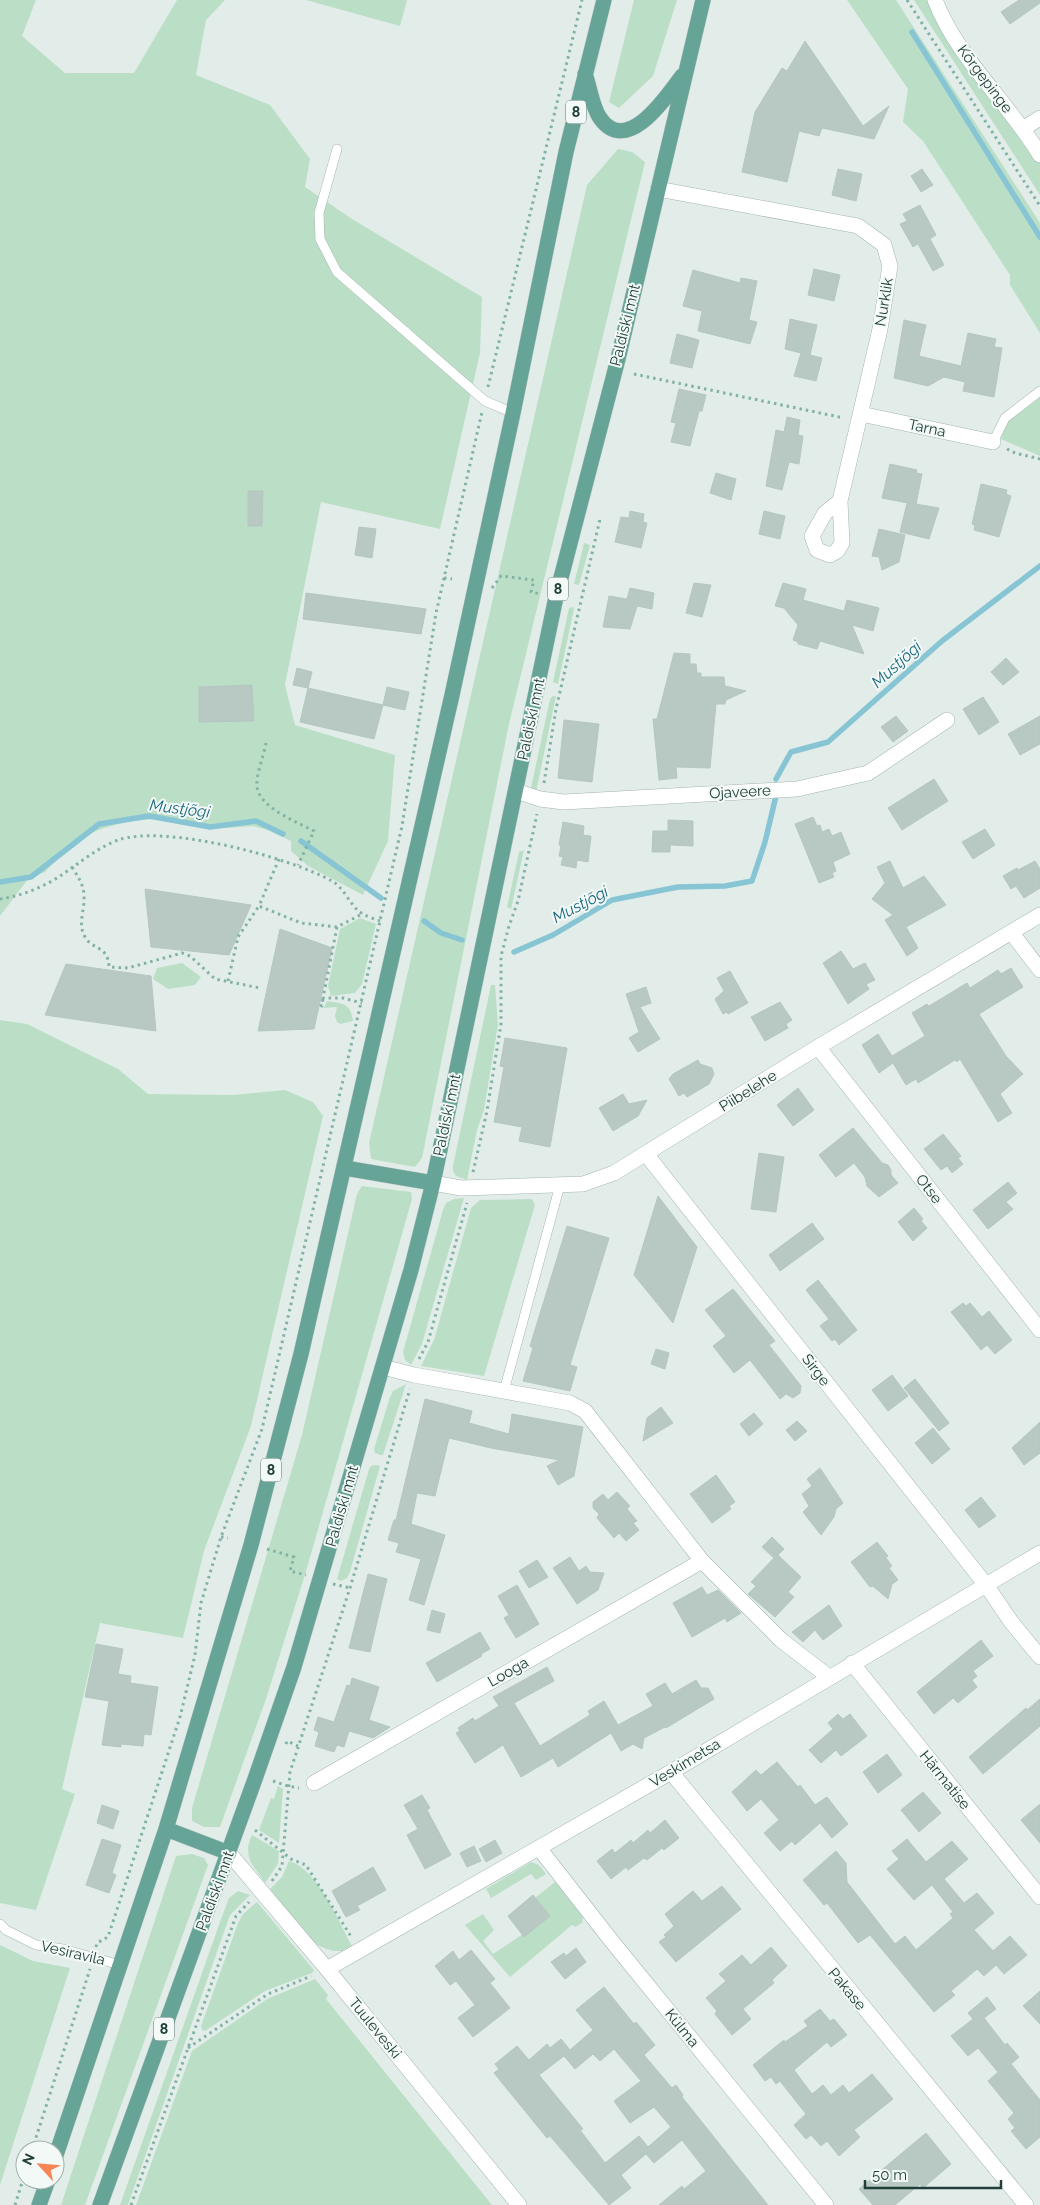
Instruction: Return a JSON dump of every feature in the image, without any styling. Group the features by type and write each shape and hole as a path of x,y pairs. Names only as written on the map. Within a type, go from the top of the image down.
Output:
{"main road":[{"name":"8","path":"61,2140 166,1829 251,1545 301,1354 345,1168 513,412 566,152 604,0"},
{"name":"Paldiski mnt","path":"100,2205 294,1667 411,1270 433,1183 556,597 618,359 704,0"},
{"path":"585,72 598,117 605,125 614,130 622,131 632,128 647,119 686,71"},
{"path":"345,1168 433,1183"},
{"path":"166,1829 228,1853"},
{"path":"39,2205 44,2190"}],"street":[{"name":"Kõrgepinge","path":"935,0 944,23 1002,105 1024,128 1040,155"},
{"path":"1024,128 1040,118"},
{"name":"Nurklik","path":"658,189 858,226 884,245 890,266 880,329 840,501"},
{"name":"Tarna","path":"860,418 993,442"},
{"name":"Ojaveere","path":"516,791 540,799 564,802 797,789 868,773 947,720"},
{"name":"Piibelehe","path":"433,1183 461,1188 583,1184 614,1174 818,1047 1040,915"},
{"path":"1011,932 1040,970"},
{"name":"Otse","path":"818,1047 1040,1330"},
{"name":"Sirge","path":"646,1154 986,1585 1012,1623 1040,1657"},
{"path":"383,1367 414,1375 570,1403 585,1411 702,1561 781,1640 829,1677"},
{"name":"Veskimetsa","path":"327,1969 671,1772 1040,1553"},
{"name":"Looga","path":"314,1783 702,1561"},
{"name":"Härmatise","path":"852,1663 1040,1897"},
{"name":"Pakase","path":"671,1772 1026,2205"},
{"name":"Külma","path":"539,1848 628,1962 826,2205"},
{"name":"Tuuleveski","path":"228,1853 327,1969 518,2205"}],"lane":[{"path":"337,149 319,213 320,240 337,272 485,401 513,412"},
{"path":"993,442 1005,418 1040,391"},
{"path":"504,1391 560,1185"},
{"name":"Vesiravila","path":"0,1924 6,1930 36,1945 63,1948 120,1965"}],"path":[{"path":"488,388 582,0"},
{"path":"907,0 1040,206"},
{"path":"634,374 860,418"},
{"path":"35,2140 97,1943 108,1937 180,1717 195,1654 201,1603 221,1537 262,1429 402,826 430,647 481,415"},
{"path":"993,442 1015,454 1040,459"},
{"path":"473,1174 478,1140 487,1111 501,1024 501,956 518,901 540,799 556,709 600,518"},
{"path":"492,589 501,576 534,580 531,592 541,594"},
{"path":"444,578 452,579"},
{"path":"266,743 257,787 260,795 265,804 314,831 298,865"},
{"path":"0,899 19,896 55,879 101,848 137,835 168,836 245,850 298,865 334,882 362,914 380,921"},
{"path":"228,981 238,937 259,906 279,859"},
{"path":"72,868 82,883 84,895 81,925 83,934 88,941 106,952 109,958 109,967 128,968 182,953 190,956 214,979 260,988"},
{"path":"259,906 302,923 337,927 362,914"},
{"path":"320,1006 322,1006 337,927"},
{"path":"323,998 343,998 362,1003"},
{"path":"268,1885 282,1866 288,1786 298,1746 350,1588 414,1375 428,1342 467,1202"},
{"path":"221,1537 228,1538"},
{"path":"266,1549 294,1557 290,1571 307,1575"},
{"path":"333,1584 350,1588"},
{"path":"284,1749 287,1742 298,1746"},
{"path":"270,1790 276,1773"},
{"path":"273,1781 303,1788 314,1783"},
{"path":"258,1823 255,1832 284,1851 291,1858 306,1865 360,1951"},
{"path":"131,2205 236,1916 252,1899"},
{"path":"187,2048 268,1994 327,1969"},
{"path":"15,2205 20,2190"}],"green space":[{"path":"0,0 36,0 22,36 65,73 134,73 177,0 225,0 206,20 196,75 270,105 310,159 305,187 352,219 482,297 480,353 440,529 321,502 285,685 295,725 395,755 388,841 363,895 308,866 291,851 291,841 268,830 253,826 228,828 155,819 130,821 86,835 67,849 45,872 28,879 0,916"},
{"path":"306,0 407,0 400,26"},
{"path":"634,0 677,0 653,76 619,108 609,102"},
{"path":"847,0 896,0 1040,223 1040,333 1010,285 1010,275 923,141 903,122 908,89"},
{"path":"914,0 930,0 1037,158 1040,163 1040,195"},
{"path":"618,149 632,152 645,162 509,724 422,1158 415,1167 371,1159 369,1143 587,185"},
{"path":"1040,396 1040,456 1001,439 1007,421"},
{"path":"584,543 590,545 579,585 574,584"},
{"path":"573,607 558,684 553,682 569,608"},
{"path":"556,696 536,792 531,788 550,699"},
{"path":"524,850 511,909 507,907 519,852"},
{"path":"360,918 376,924 362,984 355,993 331,996 328,986 340,929"},
{"path":"182,963 201,977 195,985 168,989 153,979 157,968"},
{"path":"491,985 495,985 498,1025 484,1110 477,1130 467,1180 456,1176 453,1166"},
{"path":"327,1001 348,1007 353,1021 340,1024 337,1022 335,1016 337,1007 324,1008"},
{"path":"0,1020 27,1024 118,1069 148,1094 233,1095 285,1090 313,1102 323,1116 251,1426 204,1551 183,1638 100,1623 62,1789 75,1794 36,1910 0,1903"},
{"path":"362,1186 411,1192 412,1199 307,1568 266,1699 220,1827 204,1827 192,1821 192,1808 302,1435 357,1194"},
{"path":"464,1198 422,1344 411,1365 405,1360 403,1352 443,1210 446,1203 454,1199"},
{"path":"532,1199 535,1205 484,1376 421,1366 434,1340 471,1208 480,1200"},
{"path":"406,1384 383,1455 375,1453 374,1449 390,1397 393,1391"},
{"path":"371,1466 380,1466 350,1572 347,1578 341,1581 337,1579 369,1469"},
{"path":"278,1786 283,1789 279,1843 259,1830 271,1798 274,1799"},
{"path":"252,1835 279,1851 278,1864 265,1883 250,1860 248,1849"},
{"path":"192,1854 204,1858 208,1865 85,2205 61,2205 176,1856"},
{"path":"289,1861 300,1866 318,1885 327,1898 353,1948 339,1951 327,1949 315,1943 304,1934 286,1911 270,1889 282,1877"},
{"path":"531,1862 539,1865 546,1874 536,1880 531,1874 491,1898 486,1889"},
{"path":"555,1882 583,1916 582,1923 575,1927 572,1925 510,1977 465,1925 483,1914 494,1930 483,1941 493,1954 550,1916 535,1898"},
{"path":"238,1891 250,1895 230,1915 128,2205 120,2205 229,1898"},
{"path":"257,1902 314,1970 312,1973 265,1991 205,2031 202,2030 201,2026 238,1923 243,1914"},
{"path":"0,1945 33,1961 70,1968 0,2185"},
{"path":"315,1979 328,1995 326,1999 492,2205 136,2205 192,2051 267,1999"}],"building":[{"path":"1019,0 1040,0 1040,3 1010,24 1001,12"},
{"path":"805,41 863,126 889,106 874,139 822,128 819,136 799,131 787,182 742,172 755,112 782,68 787,71"},
{"path":"838,169 862,174 856,201 832,195"},
{"path":"922,169 933,185 921,192 911,176"},
{"path":"920,205 936,235 930,239 944,265 933,271 918,244 913,247 900,224 907,221 903,214"},
{"path":"814,269 840,275 834,301 808,295"},
{"path":"693,270 740,283 741,278 757,281 749,320 757,322 750,344 698,331 702,311 683,306"},
{"path":"790,319 817,325 810,355 822,358 816,381 794,376 801,353 785,349"},
{"path":"904,320 926,325 919,356 961,366 968,333 996,339 994,347 1002,348 994,397 963,391 965,382 944,377 928,386 894,378"},
{"path":"677,334 699,340 692,368 670,363"},
{"path":"679,389 706,395 702,411 699,411 690,446 671,442 676,423 671,422"},
{"path":"787,417 800,420 798,435 803,436 799,464 789,462 782,490 766,486 776,430 784,432"},
{"path":"890,464 917,470 916,473 922,474 916,504 939,508 929,539 900,532 907,503 913,504 882,498"},
{"path":"716,473 736,479 731,500 710,493"},
{"path":"981,484 1007,490 1006,494 1011,496 999,537 974,530 975,525 972,524"},
{"path":"248,491 263,491 262,526 248,526"},
{"path":"630,511 644,514 643,522 647,523 641,548 615,542 621,517 629,518"},
{"path":"764,511 785,516 780,539 759,534"},
{"path":"359,527 376,529 372,558 355,555"},
{"path":"879,529 905,535 899,562 882,570 879,557 872,556"},
{"path":"694,583 711,585 702,617 686,613"},
{"path":"783,583 806,589 803,600 844,611 847,600 879,608 873,631 852,625 864,654 820,641 817,649 798,644 798,642 793,640 798,625 784,608 775,606"},
{"path":"630,588 654,593 652,609 637,606 630,629 603,627 609,596 627,599"},
{"path":"306,593 426,609 421,634 303,619"},
{"path":"674,653 690,654 690,664 696,664 697,673 701,673 701,677 724,677 725,686 746,691 726,700 725,704 716,704 710,768 676,767 677,778 659,780 653,719 657,719"},
{"path":"1006,658 1019,672 1003,685 991,672"},
{"path":"297,668 312,672 308,688 293,685"},
{"path":"252,685 254,721 199,722 199,687"},
{"path":"387,687 409,692 405,710 383,705"},
{"path":"308,688 383,705 374,739 300,722"},
{"path":"983,697 999,722 979,735 963,709"},
{"path":"896,716 908,731 893,742 881,727"},
{"path":"1040,716 1040,744 1020,755 1008,734"},
{"path":"564,720 599,724 592,782 558,778"},
{"path":"934,779 948,801 902,830 888,808"},
{"path":"813,817 817,826 820,825 822,832 829,829 832,836 841,832 850,854 833,862 836,871 832,873 834,877 819,883 795,824"},
{"path":"668,820 693,821 693,846 670,845 670,852 652,852 653,831 668,831"},
{"path":"563,822 584,826 583,835 591,836 588,862 577,860 576,868 561,865 563,857 559,856 561,846 559,845"},
{"path":"985,829 995,845 973,859 962,842"},
{"path":"890,861 903,888 924,876 946,905 906,927 918,948 907,956 885,920 893,915 872,899 885,883 877,867"},
{"path":"1035,861 1040,869 1040,888 1024,898 1016,886 1011,889 1003,876"},
{"path":"145,889 251,905 229,955 151,947"},
{"path":"280,929 332,948 314,1029 258,1031"},
{"path":"841,951 853,969 865,963 875,980 866,984 869,989 848,1004 823,963"},
{"path":"66,964 151,976 156,1031 45,1015"},
{"path":"1011,968 1023,987 979,1014 1006,1056 1023,1074 1000,1094 1012,1113 998,1122 960,1059 957,1062 955,1060 918,1083 916,1079 906,1085 893,1063 879,1073 862,1045 878,1034 892,1056 925,1036 912,1013 927,1004 929,1006 967,983 970,988 998,970 1001,974"},
{"path":"730,971 748,1003 728,1014 727,1012 723,1014 715,999 724,991 717,978"},
{"path":"646,987 651,1003 640,1007 660,1039 638,1052 629,1038 639,1032 626,994"},
{"path":"780,1002 792,1020 786,1024 788,1028 765,1041 751,1017"},
{"path":"505,1038 567,1048 550,1147 519,1141 522,1127 494,1122 504,1067 500,1066"},
{"path":"698,1060 700,1064 712,1068 714,1074 709,1084 687,1097 684,1093 679,1096 669,1079 673,1074"},
{"path":"798,1088 814,1110 793,1126 777,1105"},
{"path":"623,1094 629,1104 647,1100 638,1116 613,1131 599,1108"},
{"path":"853,1128 882,1163 888,1165 891,1175 898,1183 879,1197 867,1186 865,1177 854,1163 836,1177 819,1155"},
{"path":"943,1134 961,1156 958,1158 963,1164 952,1173 947,1166 941,1170 924,1149"},
{"path":"759,1153 784,1157 776,1212 751,1209"},
{"path":"1008,1182 1017,1193 1006,1202 1013,1209 988,1229 973,1210"},
{"path":"658,1196 697,1247 673,1323 634,1275"},
{"path":"914,1208 923,1219 921,1221 927,1228 913,1241 898,1222"},
{"path":"812,1223 824,1239 780,1271 769,1255"},
{"path":"567,1226 609,1238 570,1365 577,1367 570,1391 523,1381 533,1348 530,1346"},
{"path":"818,1280 857,1330 839,1345 835,1339 832,1341 820,1326 829,1319 806,1290"},
{"path":"733,1289 775,1341 769,1345 801,1386 800,1393 793,1398 786,1394 780,1399 750,1360 734,1373 713,1346 726,1336 705,1310"},
{"path":"963,1303 966,1306 970,1303 982,1317 989,1311 1012,1340 995,1354 987,1345 981,1350 951,1312"},
{"path":"656,1349 669,1353 665,1369 651,1364"},
{"path":"892,1375 908,1396 888,1411 872,1390"},
{"path":"915,1379 949,1423 939,1431 904,1388"},
{"path":"425,1399 472,1411 469,1423 509,1434 512,1414 583,1427 574,1476 558,1485 547,1466 559,1460 491,1448 449,1438 435,1496 417,1493 411,1524 445,1535 424,1605 409,1600 421,1559 396,1552 399,1543 388,1540 394,1520 396,1520"},
{"path":"661,1407 673,1423 643,1441 647,1418"},
{"path":"754,1413 763,1424 749,1436 740,1424"},
{"path":"797,1421 807,1431 795,1441 786,1430"},
{"path":"1040,1422 1040,1453 1024,1465 1012,1448"},
{"path":"933,1428 950,1449 932,1464 915,1443"},
{"path":"820,1468 843,1503 836,1509 834,1517 821,1535 803,1512 809,1506 802,1494 812,1486 807,1479"},
{"path":"716,1475 735,1502 729,1506 731,1509 712,1523 690,1494"},
{"path":"617,1492 630,1506 627,1509 637,1521 633,1523 639,1530 626,1541 619,1533 614,1538 597,1518 599,1514 593,1508 593,1502 603,1494 608,1500"},
{"path":"981,1497 996,1516 979,1528 965,1510"},
{"path":"772,1537 784,1549 778,1555 801,1577 788,1592 794,1597 775,1617 748,1594 756,1586 751,1582 774,1558 762,1547"},
{"path":"877,1542 888,1556 886,1558 892,1566 889,1568 898,1580 892,1584 888,1599 873,1586 870,1587 851,1562"},
{"path":"570,1557 579,1571 586,1566 590,1572 604,1573 598,1590 577,1604 553,1568"},
{"path":"537,1560 548,1577 529,1588 519,1571"},
{"path":"368,1574 387,1579 370,1652 349,1648"},
{"path":"517,1585 539,1624 516,1638 504,1618 509,1615 498,1596"},
{"path":"702,1587 707,1595 718,1590 741,1613 727,1622 725,1618 692,1637 673,1603"},
{"path":"829,1605 842,1626 823,1640 815,1630 803,1642 792,1632"},
{"path":"432,1610 445,1614 440,1633 427,1630"},
{"path":"480,1632 490,1649 481,1654 482,1656 437,1682 426,1663"},
{"path":"981,1640 993,1656 973,1671 977,1676 972,1680 977,1687 958,1703 953,1698 934,1714 917,1692"},
{"path":"96,1644 123,1649 118,1674 131,1676 130,1683 158,1687 151,1735 144,1734 143,1746 121,1744 121,1747 102,1745 109,1701 85,1697"},
{"path":"547,1667 554,1681 514,1703 540,1746 590,1715 588,1711 604,1701 618,1725 653,1706 646,1694 665,1683 672,1694 696,1680 701,1688 708,1688 714,1699 666,1728 644,1738 642,1749 633,1744 621,1751 611,1733 558,1767 553,1758 521,1777 503,1745 475,1763 456,1733 460,1731 458,1728 473,1718 475,1721 499,1706 493,1697"},
{"path":"352,1678 379,1687 369,1720 390,1727 373,1738 349,1731 344,1747 337,1745 334,1752 315,1746 319,1732 314,1730 318,1717 334,1722 347,1685 350,1686"},
{"path":"1040,1699 1040,1726 983,1774 969,1757 1026,1708 1027,1710"},
{"path":"838,1714 843,1719 850,1714 867,1736 841,1756 836,1750 821,1763 809,1750 833,1729 828,1723"},
{"path":"887,1754 902,1775 878,1793 863,1772"},
{"path":"777,1762 798,1787 800,1785 815,1805 827,1797 848,1824 832,1838 820,1823 795,1845 792,1841 780,1851 764,1833 779,1820 761,1799 747,1811 732,1792 756,1770 761,1775"},
{"path":"923,1792 941,1813 919,1832 901,1810"},
{"path":"422,1795 430,1808 427,1810 451,1855 425,1869 407,1835 418,1829 404,1805"},
{"path":"1040,1804 1040,1843 1021,1820"},
{"path":"102,1805 119,1811 113,1829 97,1823"},
{"path":"665,1820 679,1838 647,1860 644,1858 628,1870 626,1867 611,1879 597,1861 612,1849 615,1853 631,1840 633,1843 648,1830 650,1833"},
{"path":"102,1839 121,1845 112,1873 116,1875 109,1893 86,1885"},
{"path":"907,1839 926,1862 952,1841 968,1859 944,1879 964,1903 977,1893 994,1913 974,1930 993,1951 1010,1936 1027,1955 1004,1974 996,1965 984,1976 977,1969 951,1991 955,1995 934,2012 870,1935 858,1943 827,1903 824,1905 803,1880 836,1851 846,1863 847,1882 895,1944 905,1936 916,1950 953,1918 950,1914 953,1912 932,1885 914,1900 887,1869 899,1859 892,1851"},
{"path":"495,1840 502,1853 486,1862 479,1849"},
{"path":"474,1846 481,1861 467,1867 460,1853"},
{"path":"373,1867 386,1890 357,1906 360,1910 346,1917 332,1891"},
{"path":"722,1886 741,1909 676,1962 659,1942 666,1937 664,1935 674,1926 665,1914 693,1891 702,1901"},
{"path":"533,1895 550,1916 524,1937 508,1916"},
{"path":"771,1947 787,1966 772,1980 774,1983 743,2009 751,2019 732,2035 715,2014 717,2011 706,1998 726,1981 719,1974 742,1955 751,1965"},
{"path":"576,1948 586,1962 565,1979 551,1962 564,1953 566,1956"},
{"path":"471,1950 495,1979 490,1983 510,2008 473,2037 458,2018 475,2005 456,1981 450,1985 435,1966 453,1951 459,1960"},
{"path":"604,1987 634,2024 636,2022 655,2045 644,2055 672,2088 676,2085 683,2095 682,2097 768,2205 659,2205 682,2186 684,2189 706,2171 682,2140 654,2163 646,2154 621,2175 631,2188 609,2205 550,2136 547,2138 494,2073 499,2069 495,2064 517,2046 529,2060 547,2044 550,2048 561,2039 570,2050 593,2030 576,2010","holes":["614,2049 641,2081 614,2101 630,2123 654,2107 671,2127 648,2147 639,2136 605,2163 580,2130 583,2129 539,2075 564,2056 575,2069 593,2054 600,2061"]},
{"path":"1040,1991 1040,2024 1023,2006"},
{"path":"987,1997 996,2009 984,2018 1005,2045 1007,2043 1019,2057 1011,2064 1040,2100 1040,2137 1026,2149 1011,2131 1015,2128 1008,2119 1014,2113 988,2081 998,2072 978,2048 968,2056 951,2036 973,2019 968,2013"},
{"path":"820,2009 830,2021 834,2019 847,2035 831,2047 827,2042 794,2070 812,2094 823,2085 831,2095 843,2085 849,2093 872,2074 893,2099 854,2130 860,2137 839,2156 827,2141 821,2146 811,2135 806,2139 794,2125 806,2114 780,2081 776,2084 771,2077 765,2081 753,2065 784,2040 785,2042 808,2026 804,2021"},
{"path":"926,2133 951,2164 923,2188 920,2184 895,2205 873,2205 859,2189"}],"waterway":[{"path":"912,32 1040,237"},
{"name":"Mustjõgi","path":"776,779 791,752 828,742 942,641 1040,566"},
{"name":"Mustjõgi","path":"514,952 553,935 612,900 678,887 725,886 752,881 765,842 776,796"},
{"name":"Mustjõgi","path":"0,882 31,877 99,824 149,816 210,827 256,821 283,834"},
{"name":"Mustjõgi","path":"301,841 381,898"},
{"name":"Mustjõgi","path":"424,921 441,933 462,940"}]}
